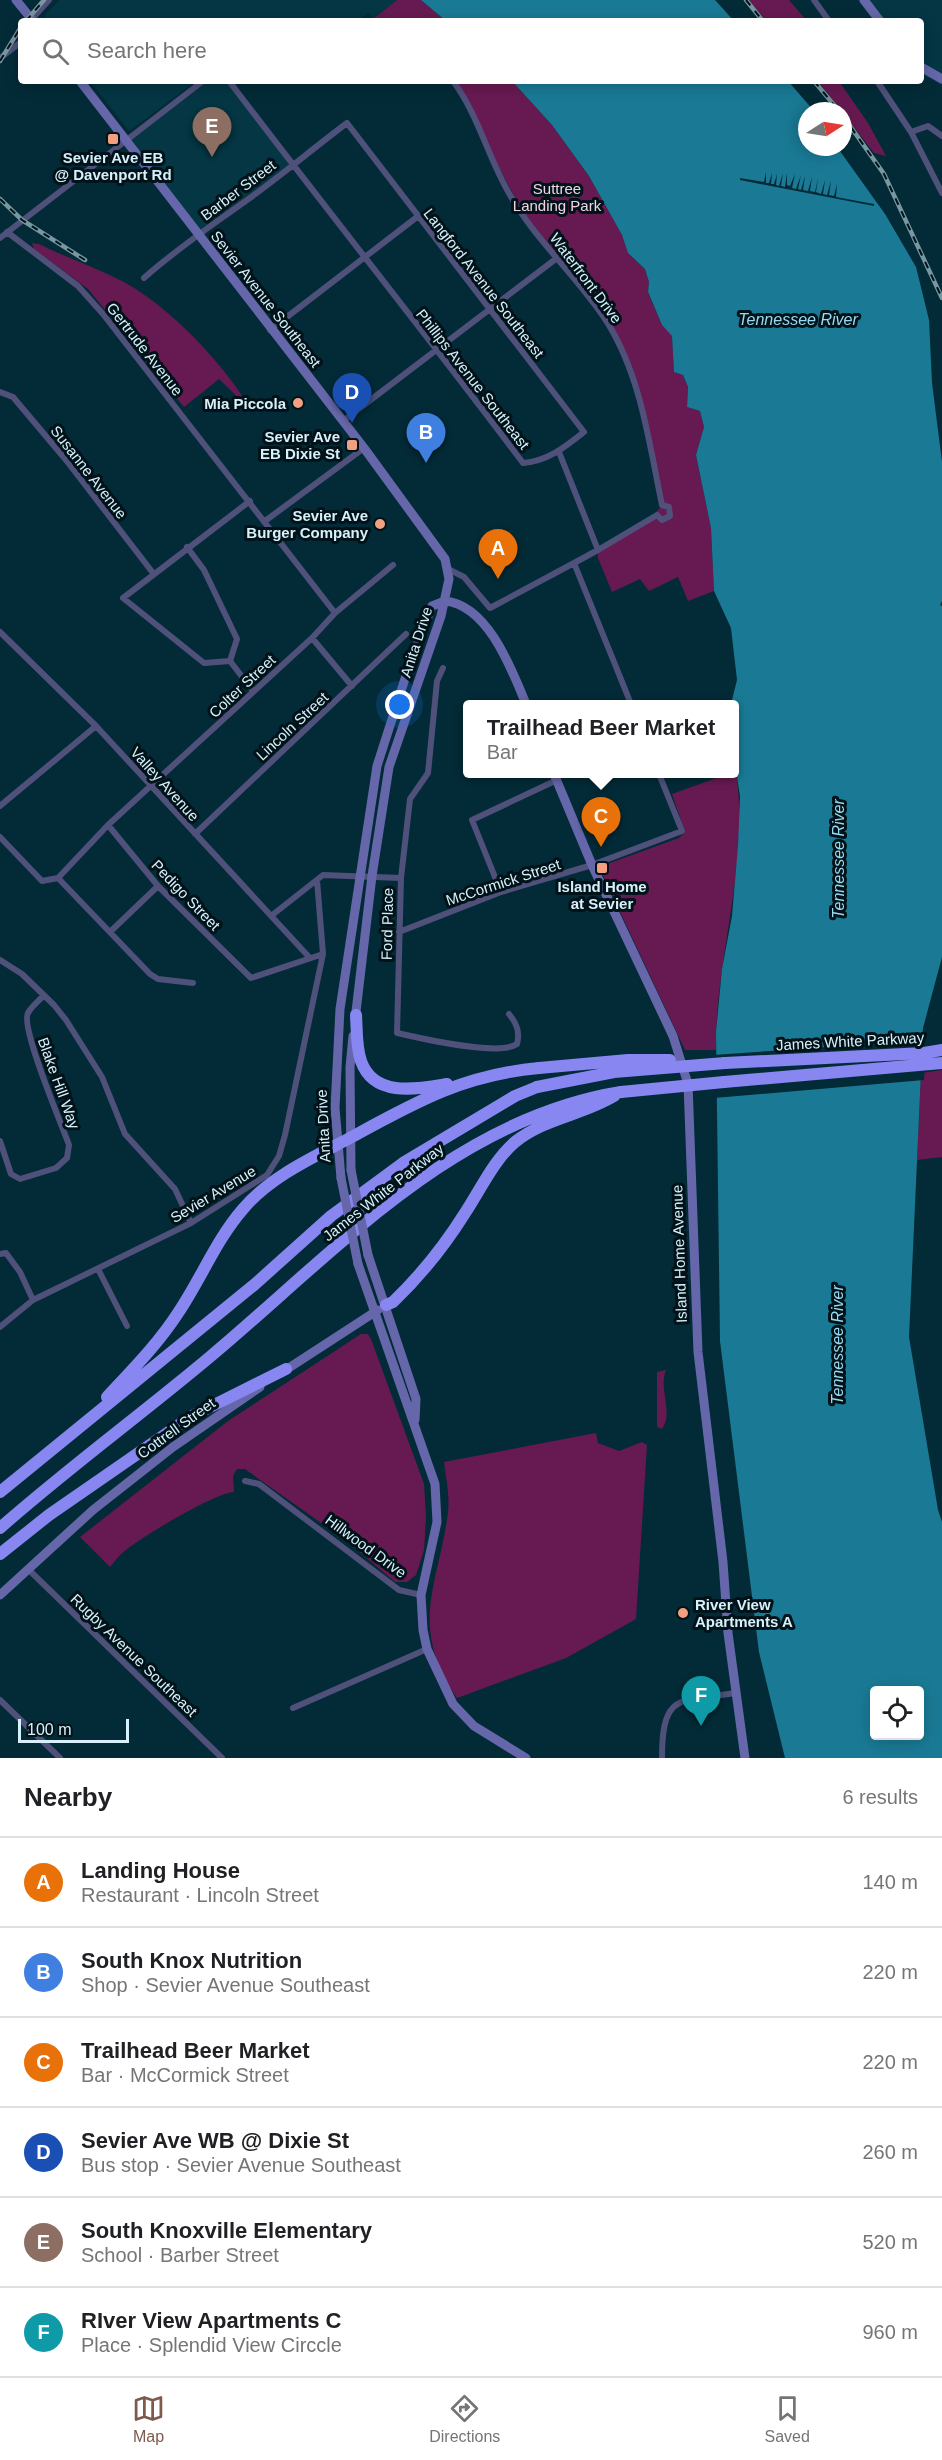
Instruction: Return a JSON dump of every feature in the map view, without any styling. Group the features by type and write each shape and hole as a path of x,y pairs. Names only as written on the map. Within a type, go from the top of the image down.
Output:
{"highway":[{"path":"356,1015 360,1061 369,1076 383,1085 414,1089 507,1071 628,1060 725,1063"},
{"name":"James White Parkway","path":"0,1492 254,1285 331,1216 404,1163 515,1096 537,1088 614,1072 942,1050"},
{"name":"James White Parkway","path":"0,1528 187,1377 390,1202 456,1154 547,1116 602,1104 621,1092 942,1063"},
{"path":"79,1428 156,1344 190,1293 223,1233 245,1206 284,1174 337,1144 419,1101 477,1078"},
{"path":"386,1305 393,1302 424,1269 464,1215 500,1156 547,1116"},
{"path":"0,1554 58,1509 192,1416 286,1369"}],"main road":[{"path":"16,0 31,18"},
{"path":"864,0 878,18"},
{"path":"924,69 942,79"},
{"name":"Sevier Avenue Southeast","path":"82,84 270,330 364,448 439,548 448,569"},
{"path":"448,569 445,601 458,602 492,635 504,652 524,700"},
{"name":"Anita Drive","path":"421,1595 434,1542 437,1504 433,1474 415,1420 407,1408 358,1264 340,1178 336,1065 340,1009 377,766 411,660 432,606 445,601"},
{"name":"Anita Drive","path":"415,1420 416,1399 368,1255 351,1170 350,1066 372,876 389,767 445,601"},
{"name":"Island Home Avenue","path":"555,778 592,865 673,1036 688,1084 698,1352 745,1758"},
{"name":"Cottrell Street","path":"0,1595 93,1510 173,1447 286,1369 386,1305"},
{"path":"421,1595 423,1630 427,1649 453,1704 474,1726 526,1758"}],"street":[{"path":"35,18 49,0"},
{"path":"814,0 827,18"},
{"path":"0,58 18,44"},
{"path":"0,238 199,84"},
{"name":"Phillips Avenue Southeast","path":"230,84 523,463 537,462 559,452"},
{"name":"Waterfront Drive","path":"455,84 475,116 491,158 510,195 599,311 627,362 638,393 662,505 669,507 670,516 662,520 657,516 598,550"},
{"path":"879,84 911,132 942,193"},
{"name":"Barber Street","path":"144,278 347,123"},
{"name":"Langford Avenue Southeast","path":"347,123 584,432 559,452"},
{"path":"911,132 928,126 942,136"},
{"path":"270,330 417,217"},
{"name":"Gertrude Avenue","path":"7,231 78,286 103,314 335,613"},
{"path":"343,421 557,258"},
{"name":"Susanne Avenue","path":"0,392 13,397 153,573"},
{"path":"265,521 364,448"},
{"path":"448,569 464,577 490,608 598,550 559,452"},
{"path":"230,661 204,663 123,598 250,501"},
{"path":"657,516 657,508 662,505"},
{"path":"187,547 204,570 237,639 230,661"},
{"path":"574,563 629,700"},
{"name":"Colter Street","path":"58,878 108,825 312,638 335,613 393,565"},
{"name":"Valley Avenue","path":"0,632 96,726 309,957"},
{"name":"Lincoln Street","path":"195,834 406,634"},
{"path":"312,638 352,686"},
{"path":"230,661 253,692"},
{"name":"Ford Place","path":"443,668 437,681 428,773 410,799 401,878 397,1033 442,1043 504,1049 517,1044 519,1038 516,1023 509,1014"},
{"path":"0,806 96,726"},
{"path":"501,892 472,820 553,778"},
{"name":"McCormick Street","path":"399,932 501,892 592,865 682,831 661,778"},
{"name":"Pedigo Street","path":"108,825 158,886 251,978 309,957"},
{"path":"0,837 42,882 58,878 158,980 194,983"},
{"path":"271,916 316,880 330,873 401,878"},
{"name":"Sevier Avenue","path":"0,1327 33,1300 191,1223 267,1175 279,1156 323,954 316,880"},
{"path":"110,932 158,886"},
{"path":"309,957 323,954"},
{"path":"0,960 22,974 66,1020 102,1077 125,1134 175,1189 191,1223"},
{"name":"Blake Hill Way","path":"0,1141 11,1174 20,1179 56,1168 67,1158 69,1145 30,1040 27,1021 27,1013 44,995"},
{"path":"3,1254 21,1272 33,1300"},
{"path":"98,1269 127,1326"},
{"name":"Hillwood Drive","path":"244,1481 259,1484 399,1590 421,1595"},
{"name":"Rugby Avenue Southeast","path":"28,1569 222,1758"},
{"path":"293,1708 427,1649"},
{"path":"662,1758 663,1722 673,1708 690,1699 736,1693"},
{"path":"0,1700 60,1758"}],"shaded area":[{"path":"60,0 397,0 374,18 368,13 361,18 45,18 46,13"},
{"path":"857,0 942,0 942,85 924,76 924,18 872,18"},
{"path":"92,84 192,84 129,131"},
{"path":"199,84 231,84 292,165 198,235 126,140"}],"green space":[{"path":"397,0 421,0 442,18 374,18"},
{"path":"748,0 789,0 804,18 764,18"},
{"name":"Suttree Landing Park","path":"455,84 515,84 552,125 589,176 622,235 628,253 645,269 649,282 648,293 662,325 672,335 674,372 683,375 688,387 687,407 700,411 704,427 696,455 711,528 714,591 688,601 678,577 649,591 640,579 612,592 598,558 598,550 656,513 662,504 634,383 608,323 527,220"},
{"path":"820,84 841,84 868,123 886,156 874,153 852,125 852,102 834,102"},
{"path":"32,243 39,244 124,282 160,306 211,356 240,392 251,410 219,379 184,407 88,289 34,249"},
{"path":"717,778 737,778 739,841 717,1015 716,1050 685,1050 599,867 679,838 685,832 672,794"},
{"path":"942,1070 942,1157 917,1160 921,1073"},
{"path":"361,1334 368,1334 371,1339 424,1484 426,1518 424,1550 416,1575 407,1582 395,1582 348,1542 245,1469 237,1469 233,1476 234,1492 212,1499 162,1526 134,1544 110,1567 80,1537 228,1421"},
{"path":"666,1370 664,1385 667,1415 662,1429 657,1427 657,1372"},
{"path":"596,1433 598,1443 619,1451 642,1442 647,1445 636,1619 566,1658 457,1698 442,1672 434,1649 430,1627 430,1606 448,1513 444,1462"}],"water":[{"path":"421,0 715,0 731,18 442,18"},
{"name":"Tennessee River","path":"515,84 791,84 806,102 798,102 798,156 843,156 885,214 916,267 929,320 932,383 942,462 942,601 940,605 942,606 942,957 923,1028 909,1337 938,1510 942,1522 942,1758 785,1758 759,1652 720,1341 716,1032 722,969 732,916 738,846 739,700 732,700 737,680 731,628 714,591 711,528 696,455 704,427 700,411 687,407 688,387 683,375 674,372 672,336 662,325 648,292 649,282 645,269 628,253 622,235 589,176 552,125"}],"pier":[{"path":"766,172 766,183 769,183 772,173 771,184 774,184 777,174 776,185 779,186 783,173 781,186 785,187 787,173 787,185 790,186 795,174 792,188 796,189 801,175 798,189 801,190 805,176 803,190 808,191 812,177 810,191 815,192 818,178 816,192 821,194 825,180 823,194 827,195 831,181 829,195 834,196 837,184 836,197 874,204 874,206 740,180 740,178 764,182"},
{"path":"926,1040 924,1080 714,1098 713,1055"}],"railway":[{"path":"29,18 44,0"},
{"path":"746,0 761,18"},
{"path":"0,61 18,32"},
{"path":"816,84 832,102"},
{"path":"852,129 884,174 942,298"},
{"path":"0,199 22,220 85,260"}],"place":[{"name":"Sevier Ave EB @ Davenport Rd","path":"113,139"},
{"name":"South Knoxville Elementary","path":"212,157"},
{"name":"Mia Piccola","path":"298,403"},
{"name":"Sevier Ave WB @ Dixie St","path":"352,423"},
{"name":"Sevier Ave EB Dixie St","path":"352,445"},
{"name":"South Knox Nutrition","path":"426,463"},
{"name":"Sevier Ave Burger Company","path":"380,524"},
{"name":"Landing House","path":"498,579"},
{"name":"Trailhead Beer Market","path":"601,847"},
{"name":"Island Home at Sevier","path":"602,868"},
{"name":"River View Apartments A","path":"683,1613"},
{"name":"RIver View Apartments C","path":"701,1726"}]}
